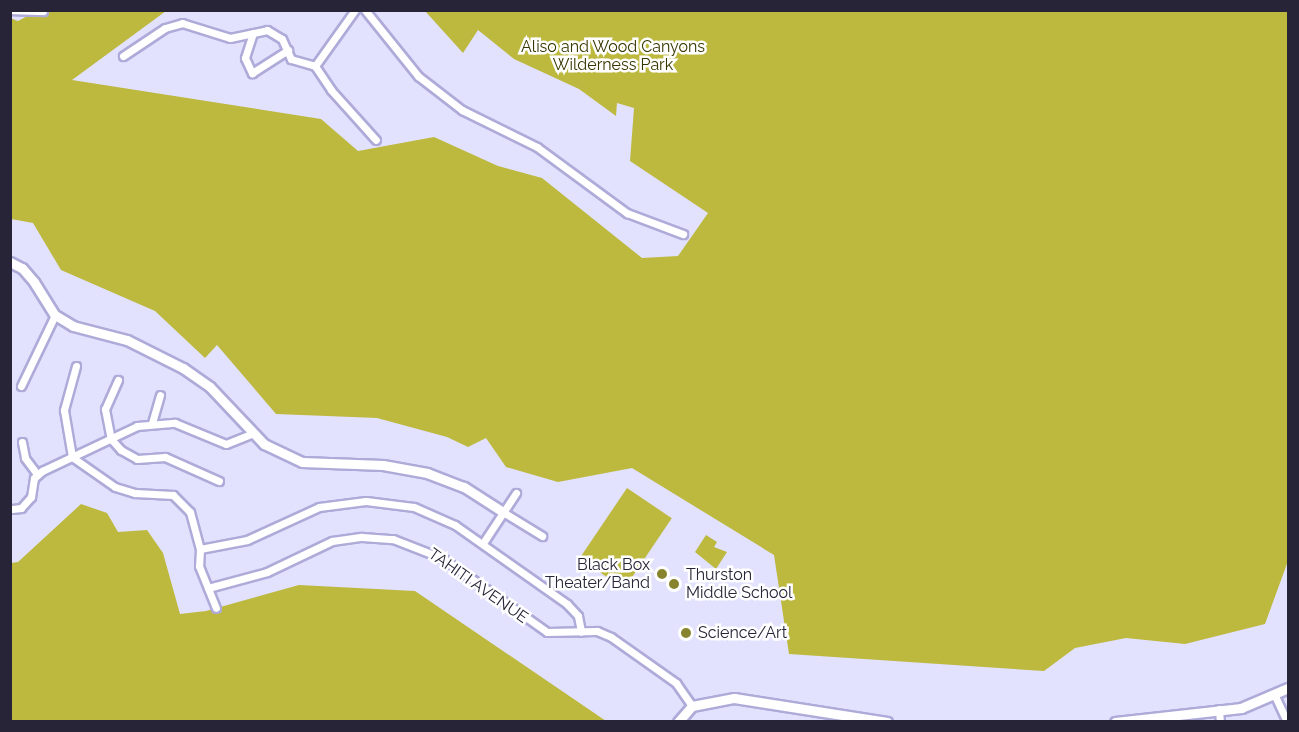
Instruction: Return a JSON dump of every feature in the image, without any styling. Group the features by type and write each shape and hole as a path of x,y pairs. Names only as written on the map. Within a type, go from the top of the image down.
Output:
{"street":[{"path":"11,10 43,11"},
{"path":"315,66 355,10"},
{"path":"365,10 418,76 462,110 537,147 627,213 683,234"},
{"path":"123,56 172,24 189,25 230,38 267,30 276,33 296,62 315,66 331,90 376,140"},
{"path":"253,33 245,58 252,73 288,50"},
{"path":"10,262 22,268 34,282 55,315 73,326 127,340 183,368 210,387 251,434 302,462 383,465 427,472 464,488 542,536"},
{"path":"21,386 55,315"},
{"path":"75,366 64,410 72,457 115,487 135,493 173,495 190,512 200,549 199,566 216,608"},
{"path":"118,380 105,409 111,440 136,459 165,457 219,481"},
{"path":"152,423 160,394"},
{"path":"12,509 21,508 31,497 38,475 72,457 152,423 175,423 226,444 251,434"},
{"path":"22,442 25,458 38,475"},
{"path":"483,543 516,493"},
{"path":"200,549 247,540 311,509 366,501 397,504 435,515 483,543 567,604 578,616 581,632"},
{"name":"TAHITI AVENUE","path":"208,588 267,572 332,541 393,539 444,559 536,627 559,635 597,631 611,637 676,683 692,706"},
{"path":"1115,722 1241,708 1275,696 1288,688"},
{"path":"1275,696 1287,722"},
{"path":"678,722 692,706 734,698 887,722"},
{"path":"1219,709 1220,722"}],"green space":[{"name":"Aliso and Wood Canyons Wilderness Park","path":"37,11 166,11 72,80 321,119 358,151 434,137 498,166 542,178 642,258 678,256 708,213 630,161 634,108 617,103 616,116 579,89 514,59 478,30 463,53 425,11 1288,11 1288,561 1265,624 1185,644 1126,638 1075,648 1044,671 789,654 774,555 632,468 558,482 506,467 486,438 468,447 447,437 377,418 276,414 217,345 205,358 155,311 61,270 33,223 11,219 10,18 18,21"},
{"path":"627,488 672,518 624,589 579,558"},
{"path":"81,504 107,513 118,532 147,530 163,553 180,614 206,611 299,585 415,591 606,721 11,722 11,563 18,562"},
{"path":"706,535 717,542 714,547 727,552 716,569 695,552"}],"place":[{"name":"Black Box Theater/Band","path":"662,574"},
{"name":"Thurston Middle School","path":"674,584"},
{"name":"Science/Art","path":"686,633"}]}
